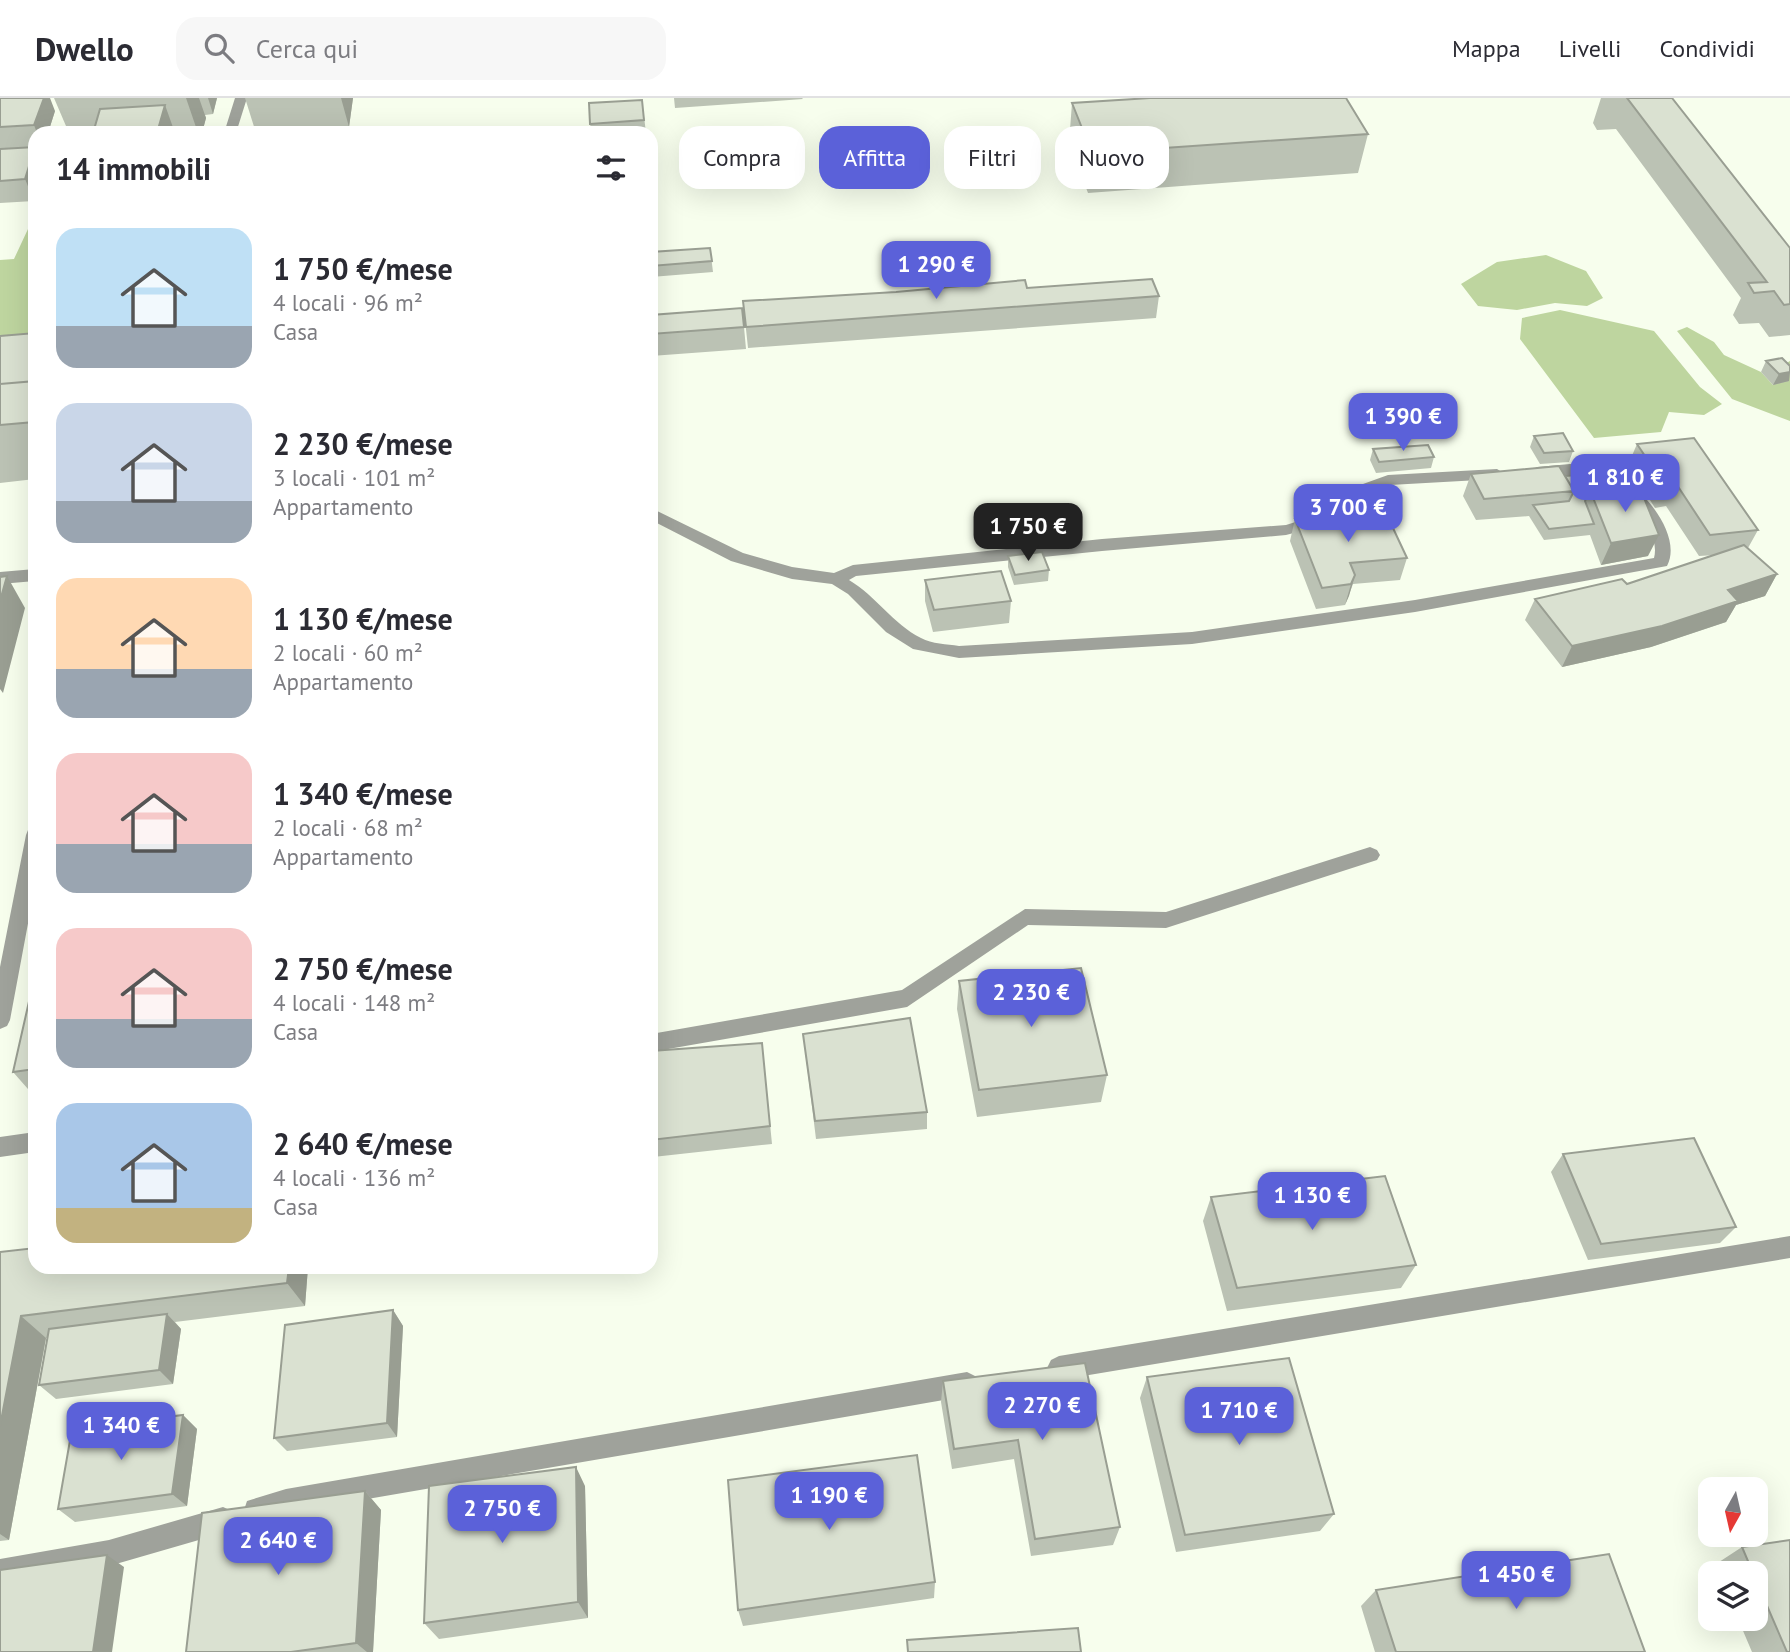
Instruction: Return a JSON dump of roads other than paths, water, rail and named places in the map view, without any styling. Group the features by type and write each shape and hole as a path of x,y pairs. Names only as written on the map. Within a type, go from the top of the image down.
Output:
{"street":[{"path":"232,126 241,98"},
{"path":"658,517 737,557 792,573 836,579 854,590 892,628 919,645 959,652 1192,638 1415,606 1661,562 1665,547 1648,513 1620,481 1600,472 1582,470 1388,480 1369,488 1311,523 1286,530 1102,545 853,571 836,579"},
{"path":"0,578 28,576"},
{"path":"658,1042 907,998 1025,917 1166,920 1370,855"},
{"path":"0,1020 28,872"},
{"path":"0,1147 28,1143"},
{"path":"1042,1371 1790,1247"},
{"path":"0,1572 109,1553 286,1501 987,1380"}]}
